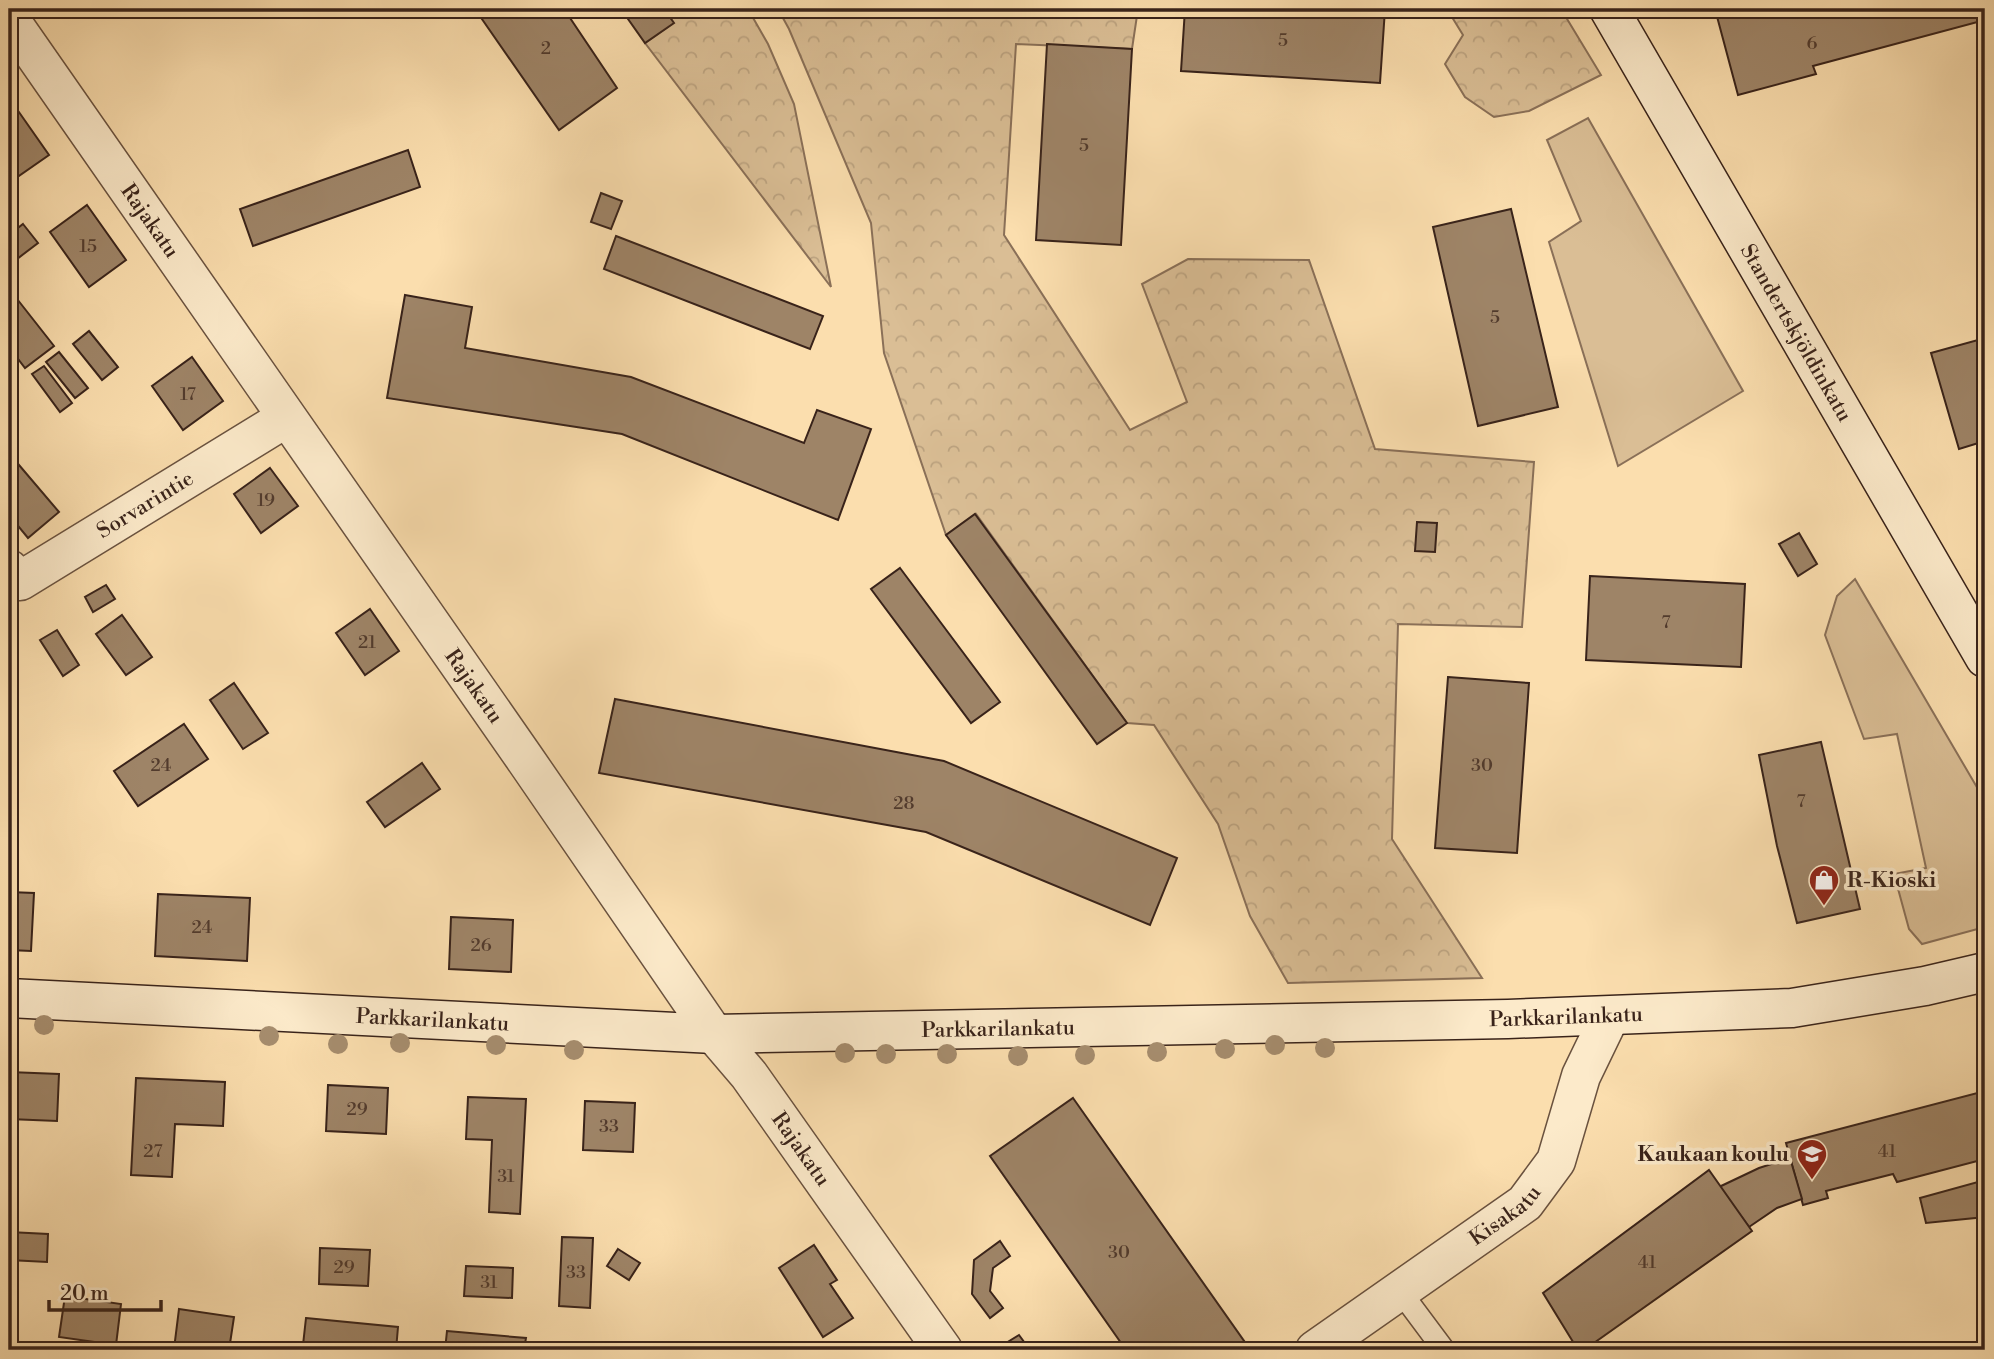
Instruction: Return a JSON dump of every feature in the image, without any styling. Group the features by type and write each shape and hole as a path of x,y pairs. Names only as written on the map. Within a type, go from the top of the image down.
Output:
{"street":[{"name":"Standertskjöldinkatu","path":"1609,9 1985,658"},
{"name":"Rajakatu","path":"9,19 714,1034 749,1075 943,1350"},
{"name":"Sorvarintie","path":"12,577 286,418"},
{"name":"Parkkarilankatu","path":"9,998 714,1034 1611,1016 1792,1008 1925,986 1985,972"},
{"name":"Kisakatu","path":"1315,1350 1525,1203 1556,1161 1581,1076 1611,1016"}],"lane":[{"path":"1399,1291 1444,1350"}],"green space":[{"path":"664,9 748,9 768,44 794,104 831,287 645,43 673,23"},
{"path":"778,9 1138,9 1132,49 1016,44 1004,235 1130,430 1187,402 1142,284 1188,259 1309,260 1375,449 1534,462 1522,627 1398,624 1392,839 1482,978 1288,983 1250,916 1218,824 1154,725 1127,723 976,514 946,535 884,353 871,223 789,29"},
{"path":"1447,9 1561,9 1601,75 1529,111 1494,117 1465,97 1445,64 1463,35"},
{"path":"1588,118 1743,391 1618,466 1549,242 1581,221 1547,140"},
{"path":"1855,579 1985,801 1985,927 1922,944 1909,929 1894,874 1926,868 1897,734 1864,739 1825,635 1837,596"}],"building":[{"path":"475,9 564,9 617,88 559,130"},
{"path":"621,9 664,9 674,23 645,43"},
{"path":"1185,9 1385,9 1380,83 1181,71"},
{"path":"1715,9 1985,9 1985,20 1813,66 1816,74 1738,95"},
{"path":"1047,44 1132,49 1121,245 1036,240"},
{"path":"14,105 49,155 13,180 9,174 9,108"},
{"path":"408,150 420,187 253,246 240,209"},
{"path":"601,193 622,201 611,229 591,222"},
{"path":"87,205 126,260 89,287 50,232"},
{"path":"1511,209 1558,407 1478,426 1433,227"},
{"path":"23,224 38,243 17,259 9,249 9,235"},
{"path":"616,236 823,316 810,349 604,269"},
{"path":"10,290 54,346 25,368 9,347"},
{"path":"405,295 472,307 465,348 631,377 804,443 817,410 871,429 838,520 622,434 387,398"},
{"path":"89,331 118,367 102,380 73,344"},
{"path":"1985,338 1985,441 1959,449 1931,353"},
{"path":"59,352 88,388 75,398 46,362"},
{"path":"192,357 223,401 183,430 152,386"},
{"path":"44,366 72,403 60,412 32,374"},
{"path":"19,465 59,512 28,538 9,515 9,473"},
{"path":"270,468 298,506 261,533 234,494"},
{"path":"975,514 1127,723 1097,744 946,535"},
{"path":"1417,522 1437,523 1435,552 1415,551"},
{"path":"1799,533 1817,564 1798,576 1779,544"},
{"path":"900,568 1000,702 971,723 871,589"},
{"path":"1590,576 1745,584 1741,667 1586,660"},
{"path":"106,585 115,599 93,612 85,597"},
{"path":"9,608 14,608 13,654 9,654"},
{"path":"370,609 399,651 365,675 336,633"},
{"path":"122,615 152,657 126,675 96,634"},
{"path":"57,630 79,665 63,676 40,640"},
{"path":"1448,677 1529,683 1517,853 1435,848"},
{"path":"234,683 268,733 243,749 210,700"},
{"path":"615,699 944,761 1177,858 1150,925 926,832 599,773"},
{"path":"184,724 208,759 138,806 114,771"},
{"path":"1821,742 1860,909 1797,923 1777,846 1759,755"},
{"path":"422,763 440,789 385,827 367,802"},
{"path":"9,892 34,893 31,951 9,950"},
{"path":"158,894 250,898 247,961 155,956"},
{"path":"451,917 513,920 511,972 449,969"},
{"path":"9,1072 59,1074 57,1121 9,1119"},
{"path":"136,1078 225,1082 223,1126 175,1124 172,1177 131,1175"},
{"path":"328,1085 388,1088 386,1134 326,1131"},
{"path":"1985,1091 1985,1159 1897,1182 1893,1174 1826,1191 1828,1198 1803,1205 1786,1143"},
{"path":"468,1097 526,1099 520,1214 489,1212 492,1140 466,1139"},
{"path":"1073,1098 1249,1348 1126,1350 990,1156"},
{"path":"585,1101 635,1103 633,1152 583,1150"},
{"path":"1790,1158 1802,1199 1777,1208 1749,1227 1719,1187 1759,1168"},
{"path":"1709,1170 1752,1231 1584,1350 1578,1350 1543,1293"},
{"path":"1985,1180 1985,1217 1926,1223 1920,1198"},
{"path":"9,1232 48,1234 47,1262 9,1260"},
{"path":"562,1237 593,1238 590,1308 559,1306"},
{"path":"1000,1241 1010,1256 993,1268 990,1291 1003,1308 990,1318 972,1294 974,1260"},
{"path":"814,1245 837,1280 830,1284 853,1318 823,1337 779,1268"},
{"path":"320,1248 370,1250 368,1286 319,1284"},
{"path":"618,1249 640,1263 629,1280 607,1266"},
{"path":"466,1266 513,1268 512,1298 464,1296"},
{"path":"65,1296 121,1304 116,1345 59,1337"},
{"path":"179,1309 234,1317 229,1350 174,1349"},
{"path":"306,1318 398,1327 396,1350 303,1345"},
{"path":"447,1331 526,1338 524,1350 445,1350"},
{"path":"1019,1335 1030,1350 1011,1350 1006,1343"}],"place":[{"name":"R-Kioski","path":"1824,907"},
{"name":"Kaukaan koulu","path":"1812,1181"}]}
